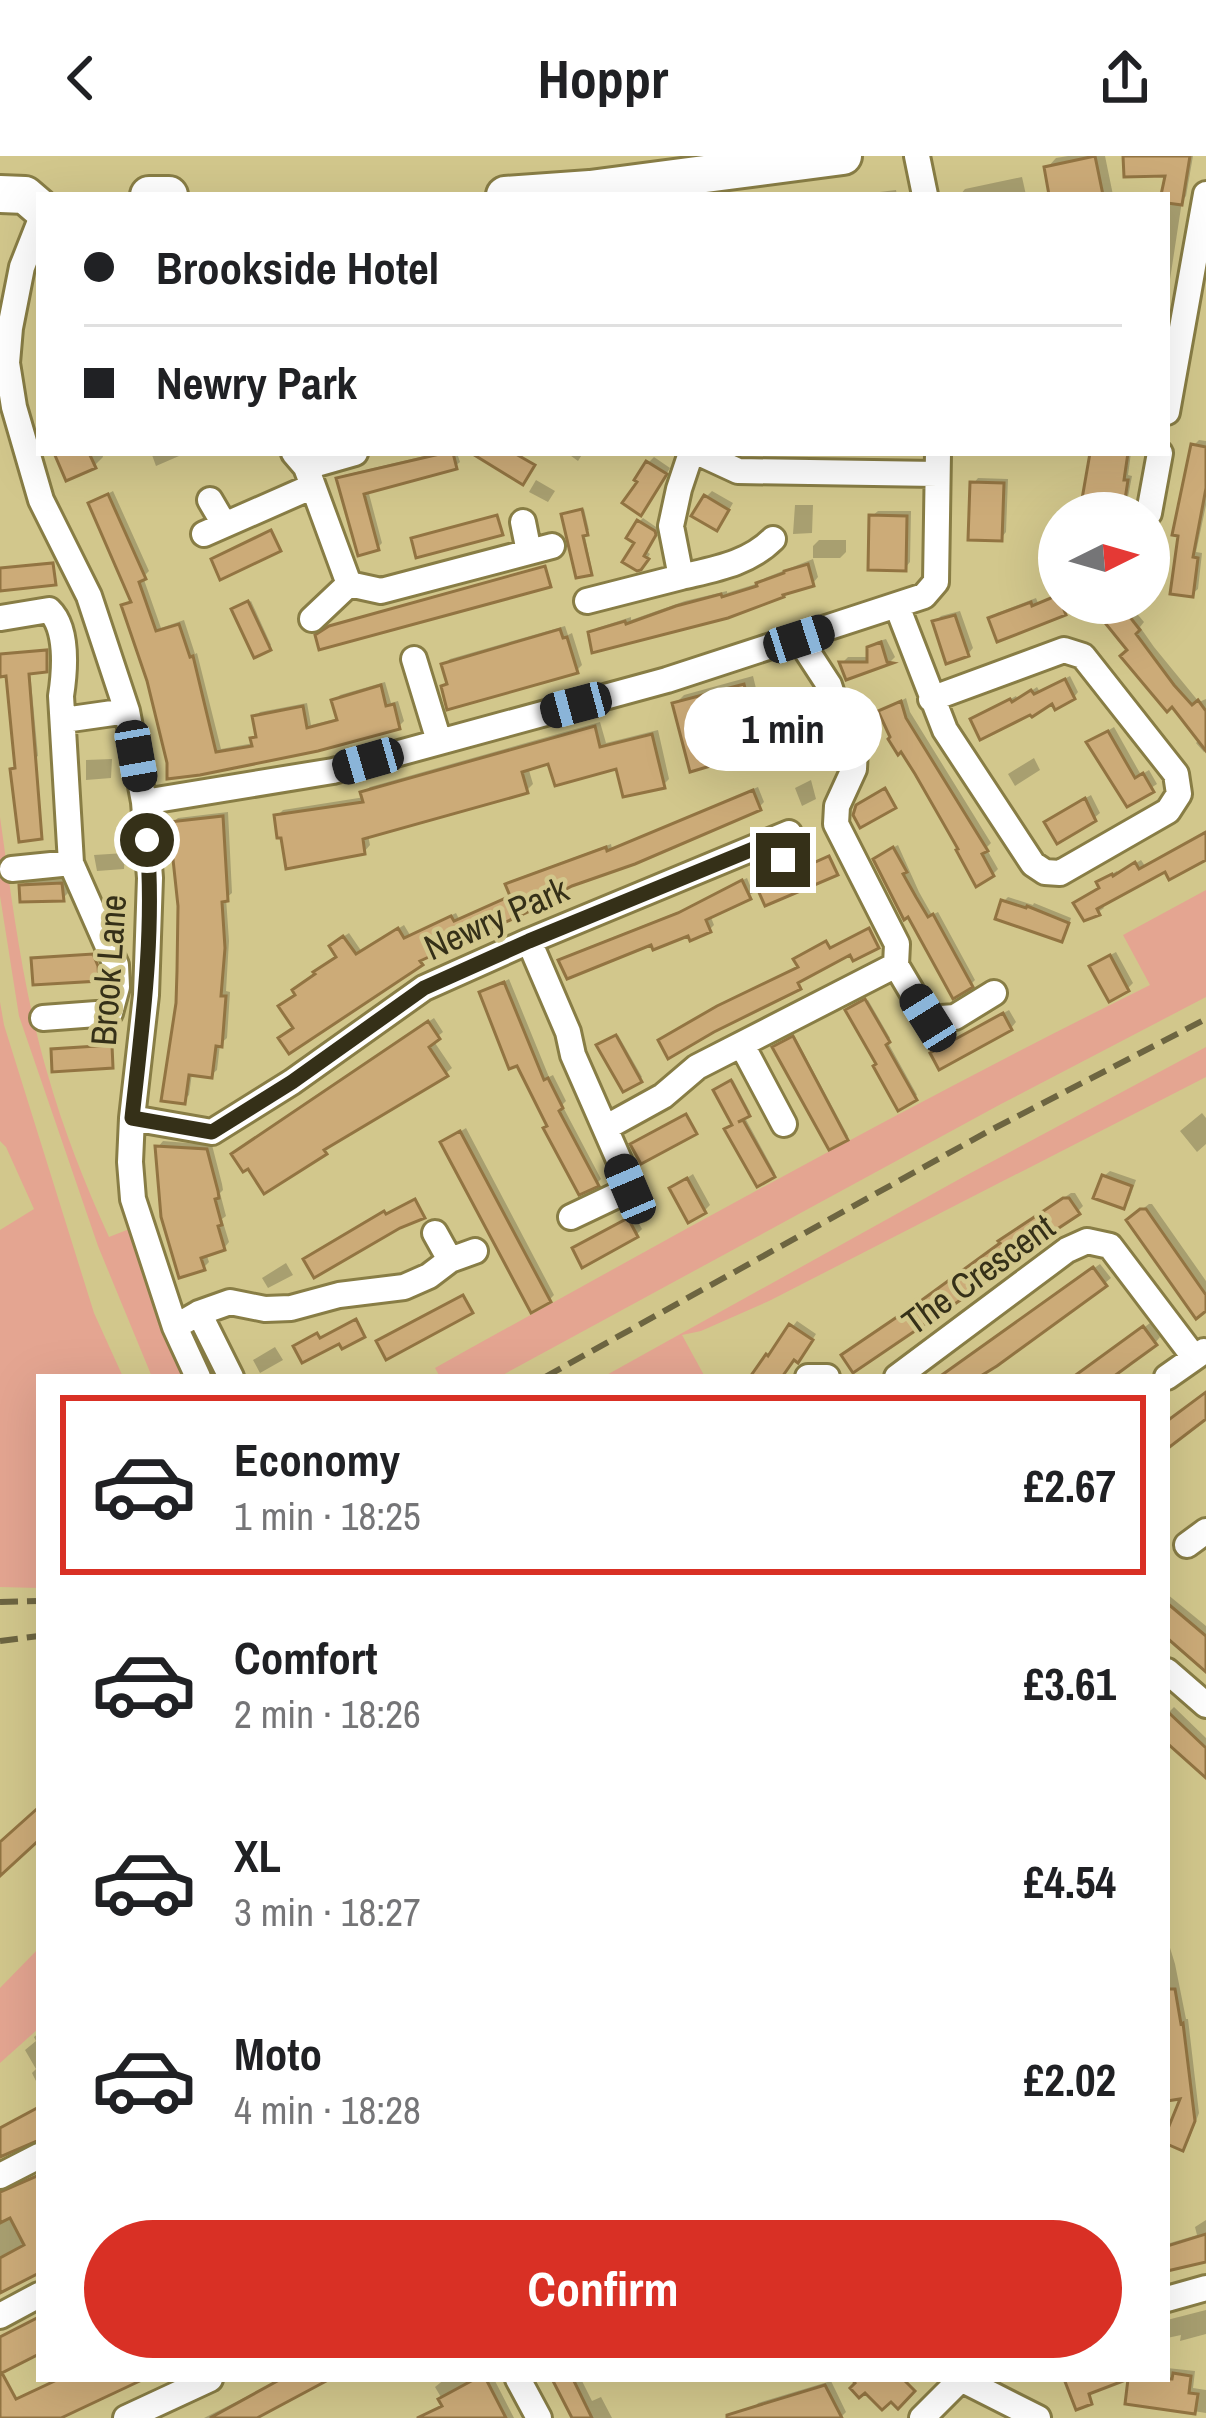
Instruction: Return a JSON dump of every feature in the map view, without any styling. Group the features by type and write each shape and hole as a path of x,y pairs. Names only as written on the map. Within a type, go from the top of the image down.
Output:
{"highway":[{"path":"591,192 843,156"}],"street":[{"path":"917,156 924,192"},
{"path":"1170,395 1206,194"},
{"name":"Brook Lane","path":"26,205 22,267 4,328 7,363 14,407 41,500 89,596 127,711 144,802 150,878 146,994 132,1118 133,1199 175,1327 197,1374"},
{"path":"210,500 214,529 304,469 345,456"},
{"path":"681,578 671,526 679,489 694,456"},
{"path":"144,802 333,771 667,680 897,606 924,596 936,582 937,464 738,471 702,456"},
{"path":"1153,492 1159,456"},
{"path":"304,469 350,584"},
{"path":"350,584 381,590 540,549 523,522"},
{"path":"587,601 733,565 773,539"},
{"path":"312,619 350,584"},
{"path":"897,606 931,699 945,730 1033,865 1060,873 1168,811 1179,794 1176,775 1083,656 1064,650 931,699"},
{"path":"1,618 49,610 58,619 71,862 116,964 117,987 110,1012 43,1018"},
{"path":"799,639 829,685 854,748 854,769 837,806 836,824 897,944 896,965 928,1018 955,1017 994,993"},
{"path":"414,659 439,741"},
{"path":"64,720 127,711"},
{"name":"Newry Park","path":"132,1118 212,1132 424,988 529,941 782,844"},
{"path":"12,869 71,862"},
{"path":"529,941 635,1198 572,1216"},
{"path":"605,1128 663,1096 697,1067 896,965"},
{"path":"742,1046 784,1124"},
{"path":"435,1233 450,1260"},
{"name":"The Crescent","path":"901,1374 1067,1250 1087,1241 1110,1246 1200,1353"},
{"path":"175,1327 230,1302 291,1308 339,1294 404,1287 475,1251"},
{"path":"199,1313 229,1374"},
{"path":"1170,1376 1200,1353"},
{"path":"1170,1674 1206,1705"},
{"path":"0,2176 36,2158"},
{"path":"1170,2298 1206,2288"},
{"path":"0,2315 36,2297"},
{"path":"126,2418 204,2382"},
{"path":"520,2382 539,2418"},
{"path":"922,2418 977,2382 1038,2418"}],"shaded area":[{"path":"0,817 25,978 60,1114 109,1237 132,1228 188,1374 151,1374 98,1246 19,1016 0,896"},
{"path":"1206,890 1206,997 505,1374 438,1374 435,1368 612,1270 1150,985 1123,935"},
{"path":"0,1002 94,1313 122,1374 36,1374 36,1588 0,1587 0,1230 34,1209 0,1141"},
{"path":"1206,1047 1206,1077 769,1301 682,1335 703,1374 608,1374"},
{"path":"36,1951 36,2031 0,2063 0,1988"}],"building":[{"path":"1095,156 1102,192 1048,192 1044,167"},
{"path":"1123,156 1190,156 1182,205 1170,203 1170,192 1162,192 1165,176 1124,177"},
{"path":"1191,444 1206,447 1193,597 1170,594 1178,536 1172,535"},
{"path":"55,456 90,456 96,468 66,481"},
{"path":"431,456 454,456 457,469 364,494 379,550 358,556 336,478"},
{"path":"476,456 519,456 535,465 523,485"},
{"path":"1089,456 1128,456 1124,480 1128,480 1126,492 1083,492"},
{"path":"646,461 667,474 641,516 622,503"},
{"path":"970,482 1004,483 1002,541 968,540"},
{"path":"108,494 146,579 139,582 156,631 179,624 193,656 216,752 252,746 250,738 256,737 252,716 303,706 307,728 337,720 331,700 381,685 386,706 394,704 400,729 318,751 167,779 147,681 121,605 131,602 88,503"},
{"path":"704,495 729,510 717,531 691,516"},
{"path":"582,509 592,575 576,578 561,514"},
{"path":"497,515 503,535 416,558 411,538"},
{"path":"869,515 907,516 906,571 868,570"},
{"path":"637,520 656,535 644,556 649,559 637,571 622,562 634,543 626,538"},
{"path":"271,530 281,551 220,580 211,559"},
{"path":"53,563 56,585 0,591 0,568"},
{"path":"808,564 814,586 728,618 592,653 588,632 722,597"},
{"path":"545,566 551,587 319,650 315,635 329,626"},
{"path":"248,601 271,650 254,658 231,609"},
{"path":"1031,602 1032,606 1038,603 1038,624 1043,624 997,642 988,618"},
{"path":"955,615 969,656 946,664 932,621"},
{"path":"1106,624 1135,624 1140,630 1136,634 1174,685 1192,705 1198,700 1206,711 1206,751 1172,707 1167,712 1120,656 1127,650"},
{"path":"560,629 578,673 447,710 441,664"},
{"path":"881,642 887,662 893,663 846,680 839,662 867,662 867,647"},
{"path":"47,650 47,672 29,674 42,839 19,842 6,676 0,677 0,654"},
{"path":"1065,679 1075,699 1055,710 1052,704 980,740 970,719"},
{"path":"744,684 752,716 815,695 826,730 810,736 801,718 788,723 795,741 690,772 672,703"},
{"path":"901,701 906,718 988,851 982,854 994,876 976,887 915,774 888,739 878,711"},
{"path":"595,726 600,747 652,734 665,788 623,797 616,769 555,786 548,764 522,772 528,793 363,839 365,854 286,869 274,815 363,802 360,792"},
{"path":"1108,731 1135,778 1143,773 1154,792 1127,807 1086,742"},
{"path":"885,788 896,808 860,828 853,815 856,805"},
{"path":"753,790 761,810 572,886 541,906 420,961 423,965 289,1054 278,1038 293,1028 278,1006 336,957 329,946 343,936 356,954 398,928 404,938 451,916 454,921 510,896 505,884 606,847 607,851"},
{"path":"1085,798 1096,821 1057,844 1044,822"},
{"path":"223,816 228,901 222,902 221,996 226,996 222,1047 216,1046 212,1078 189,1075 185,1104 161,1101 177,971 178,906 169,822"},
{"path":"1206,832 1206,860 1169,880 1165,872 1084,921 1073,903 1099,888 1096,882 1135,862 1139,869"},
{"path":"893,847 916,897 928,917 933,914 973,987 953,999 873,859"},
{"path":"829,856 838,875 765,906 757,888"},
{"path":"742,880 751,899 706,920 711,932 653,950 651,945 567,979 558,960 678,913"},
{"path":"62,883 64,901 20,902 19,885"},
{"path":"1001,900 1069,923 1062,942 995,919"},
{"path":"869,928 879,948 853,961 850,955 798,983 801,989 668,1059 658,1040 798,967 793,959 826,941 830,948"},
{"path":"93,954 99,981 33,985 31,958"},
{"path":"1110,955 1129,991 1109,1002 1089,966"},
{"path":"504,982 544,1080 548,1078 563,1108 559,1111 599,1186 579,1195 517,1066 509,1069 479,992"},
{"path":"865,999 917,1100 898,1111 845,1010"},
{"path":"1003,1013 1012,1030 939,1070 930,1053"},
{"path":"428,1021 440,1039 429,1047 448,1076 324,1150 327,1154 264,1194 248,1169 243,1172 231,1154"},
{"path":"616,1035 642,1082 623,1092 596,1045"},
{"path":"793,1036 848,1140 829,1150 772,1047"},
{"path":"112,1045 113,1068 52,1072 51,1049"},
{"path":"731,1080 750,1116 738,1122 743,1120 775,1177 757,1187 724,1129 732,1125 713,1090"},
{"path":"686,1114 697,1134 641,1164 630,1144"},
{"path":"460,1131 551,1302 531,1313 440,1142"},
{"path":"155,1146 207,1149 218,1191 215,1199 222,1225 218,1226 225,1250 201,1258 205,1270 179,1278 161,1217"},
{"path":"1102,1175 1132,1186 1124,1209 1093,1198"},
{"path":"687,1178 706,1213 688,1223 669,1188"},
{"path":"1069,1198 1080,1214 853,1373 841,1355"},
{"path":"415,1199 425,1218 314,1278 303,1259 384,1211"},
{"path":"1146,1209 1206,1295 1206,1311 1196,1319 1126,1220"},
{"path":"628,1218 638,1237 582,1268 572,1248"},
{"path":"1093,1267 1107,1286 984,1374 943,1374"},
{"path":"463,1295 473,1313 386,1360 376,1341"},
{"path":"356,1319 365,1337 302,1363 293,1346"},
{"path":"789,1324 813,1340 784,1374 752,1374"},
{"path":"1143,1326 1157,1345 1117,1374 1077,1374"},
{"path":"1206,1392 1206,1419 1170,1447 1170,1419"},
{"path":"1170,1606 1206,1636 1206,1672 1170,1641"},
{"path":"1170,1714 1206,1748 1206,1778 1170,1746"},
{"path":"36,1810 36,1843 0,1876 0,1842"},
{"path":"1170,1989 1175,1989 1183,2023 1195,2121 1183,2151 1170,2145 1170,2124 1180,2099 1170,2101"},
{"path":"36,2109 36,2141 0,2157 0,2128"},
{"path":"36,2176 36,2275 0,2293 0,2258 24,2245 10,2218 0,2223 0,2192"},
{"path":"1206,2234 1206,2262 1170,2270 1170,2245"},
{"path":"36,2319 36,2356 2,2373 16,2399 53,2382 138,2382 61,2418 0,2418 0,2337"},
{"path":"1173,2373 1191,2376 1189,2393 1198,2394 1195,2414 1125,2404 1128,2382 1172,2379"},
{"path":"276,2382 324,2382 257,2418 210,2418"},
{"path":"469,2382 488,2382 506,2418 417,2418 442,2406 438,2399"},
{"path":"554,2382 574,2382 592,2418 572,2418"},
{"path":"906,2382 915,2391 898,2409 891,2402 882,2410 865,2393 859,2398 850,2388 855,2383"},
{"path":"1065,2382 1121,2382 1089,2394 1092,2404 1076,2410"},
{"path":"825,2385 842,2418 727,2418 727,2415"}],"railway":[{"path":"550,1374 987,1132 1206,1019"},
{"path":"0,1602 36,1601"},
{"path":"0,1641 36,1636"}],"route":[{"path":"147,840 146,994 132,1118 212,1132 424,988 775,840 783,860"}]}
